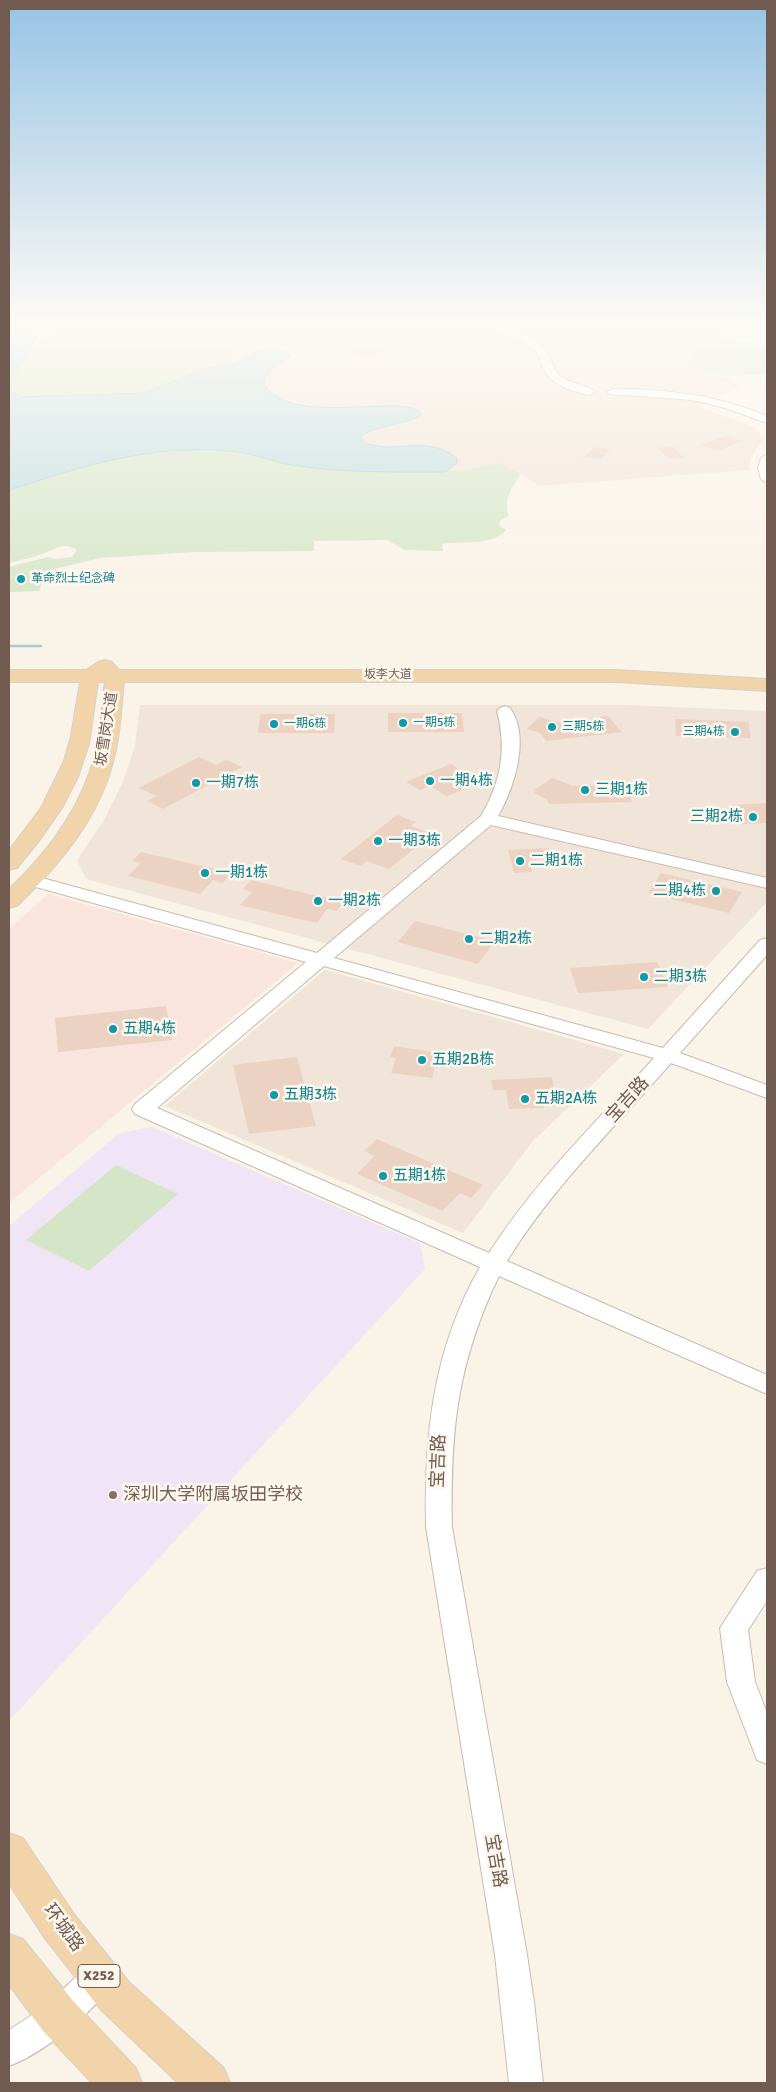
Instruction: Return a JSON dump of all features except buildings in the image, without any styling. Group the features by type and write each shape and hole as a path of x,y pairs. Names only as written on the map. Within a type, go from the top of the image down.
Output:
{"main road":[{"name":"坂李大道","path":"9,677 572,662 767,670"},
{"name":"坂李大道","path":"9,666 103,673 193,676 616,676 767,686"},
{"name":"坂雪岗大道","path":"9,902 31,880 67,836 94,788 105,757 109,714 103,673"},
{"name":"坂雪岗大道","path":"9,863 43,820 62,788 77,750 83,714 103,673"},
{"path":"109,714 117,696 130,686 150,680 193,676"},
{"path":"9,677 39,681 60,688 69,694 83,714"},
{"name":"环城路","path":"9,1851 60,1927 115,1996 209,2083"},
{"path":"9,1953 59,2018 121,2083"}],"street":[{"path":"753,420 767,426"},
{"path":"767,458 764,468 767,479"},
{"path":"505,711 512,734 512,757 502,794 488,819 142,1109 767,1385"},
{"path":"488,819 767,883"},
{"path":"31,880 667,1056 767,1092"},
{"name":"宝吉路","path":"526,2083 516,1993 444,1562 437,1493 440,1429 450,1369 468,1314 493,1264 529,1211 767,944"},
{"path":"767,1579 734,1628 741,1682 767,1751"},
{"path":"9,2050 59,2018 99,1976"}],"shaded area":[{"path":"412,420 735,420 750,425 760,432 763,439 751,458 749,470 539,486 501,463 445,472 457,463 457,458 421,445 392,448 375,447 363,443 361,436 370,431"},
{"path":"140,705 626,705 767,711 767,902 648,1029 86,879 77,860 104,820 123,782 135,746"},
{"path":"48,894 298,963 9,1203 9,929"},
{"path":"325,970 624,1054 532,1142 463,1233 165,1106"},
{"name":"深圳大学附属坂田学校","path":"152,1127 420,1243 425,1269 9,1721 9,1226 120,1133"}],"green space":[{"path":"195,450 228,451 259,456 286,464 341,470 456,471 501,463 521,474 508,499 507,510 509,516 501,520 498,525 506,530 493,539 485,541 442,544 443,551 405,550 387,540 314,541 314,551 195,552 100,558 46,571 39,591 9,592 9,567 48,557 54,559 72,557 77,550 73,547 65,546 9,563 9,490 97,462 127,455"},
{"path":"116,1165 178,1194 89,1271 26,1240"}],"water":[{"path":"9,420 412,420 370,431 361,436 363,442 388,447 433,447 457,458 457,463 445,472 366,471 306,467 227,451 169,451 100,463 9,490"}],"waterway":[{"path":"9,646 41,646"}],"place":[{"name":"革命烈士纪念碑","path":"21,579"},
{"name":"一期5栋","path":"403,723"},
{"name":"一期6栋","path":"274,724"},
{"name":"三期5栋","path":"552,727"},
{"name":"三期4栋","path":"735,732"},
{"name":"一期4栋","path":"430,781"},
{"name":"一期7栋","path":"196,783"},
{"name":"三期1栋","path":"585,790"},
{"name":"三期2栋","path":"753,817"},
{"name":"一期3栋","path":"378,841"},
{"name":"二期1栋","path":"520,861"},
{"name":"一期1栋","path":"205,873"},
{"name":"二期4栋","path":"716,891"},
{"name":"一期2栋","path":"318,901"},
{"name":"二期2栋","path":"469,939"},
{"name":"二期3栋","path":"644,977"},
{"name":"五期4栋","path":"113,1029"},
{"name":"五期2B栋","path":"422,1060"},
{"name":"五期3栋","path":"274,1095"},
{"name":"五期2A栋","path":"525,1099"},
{"name":"五期1栋","path":"383,1176"},
{"name":"深圳大学附属坂田学校","path":"113,1495"}]}
